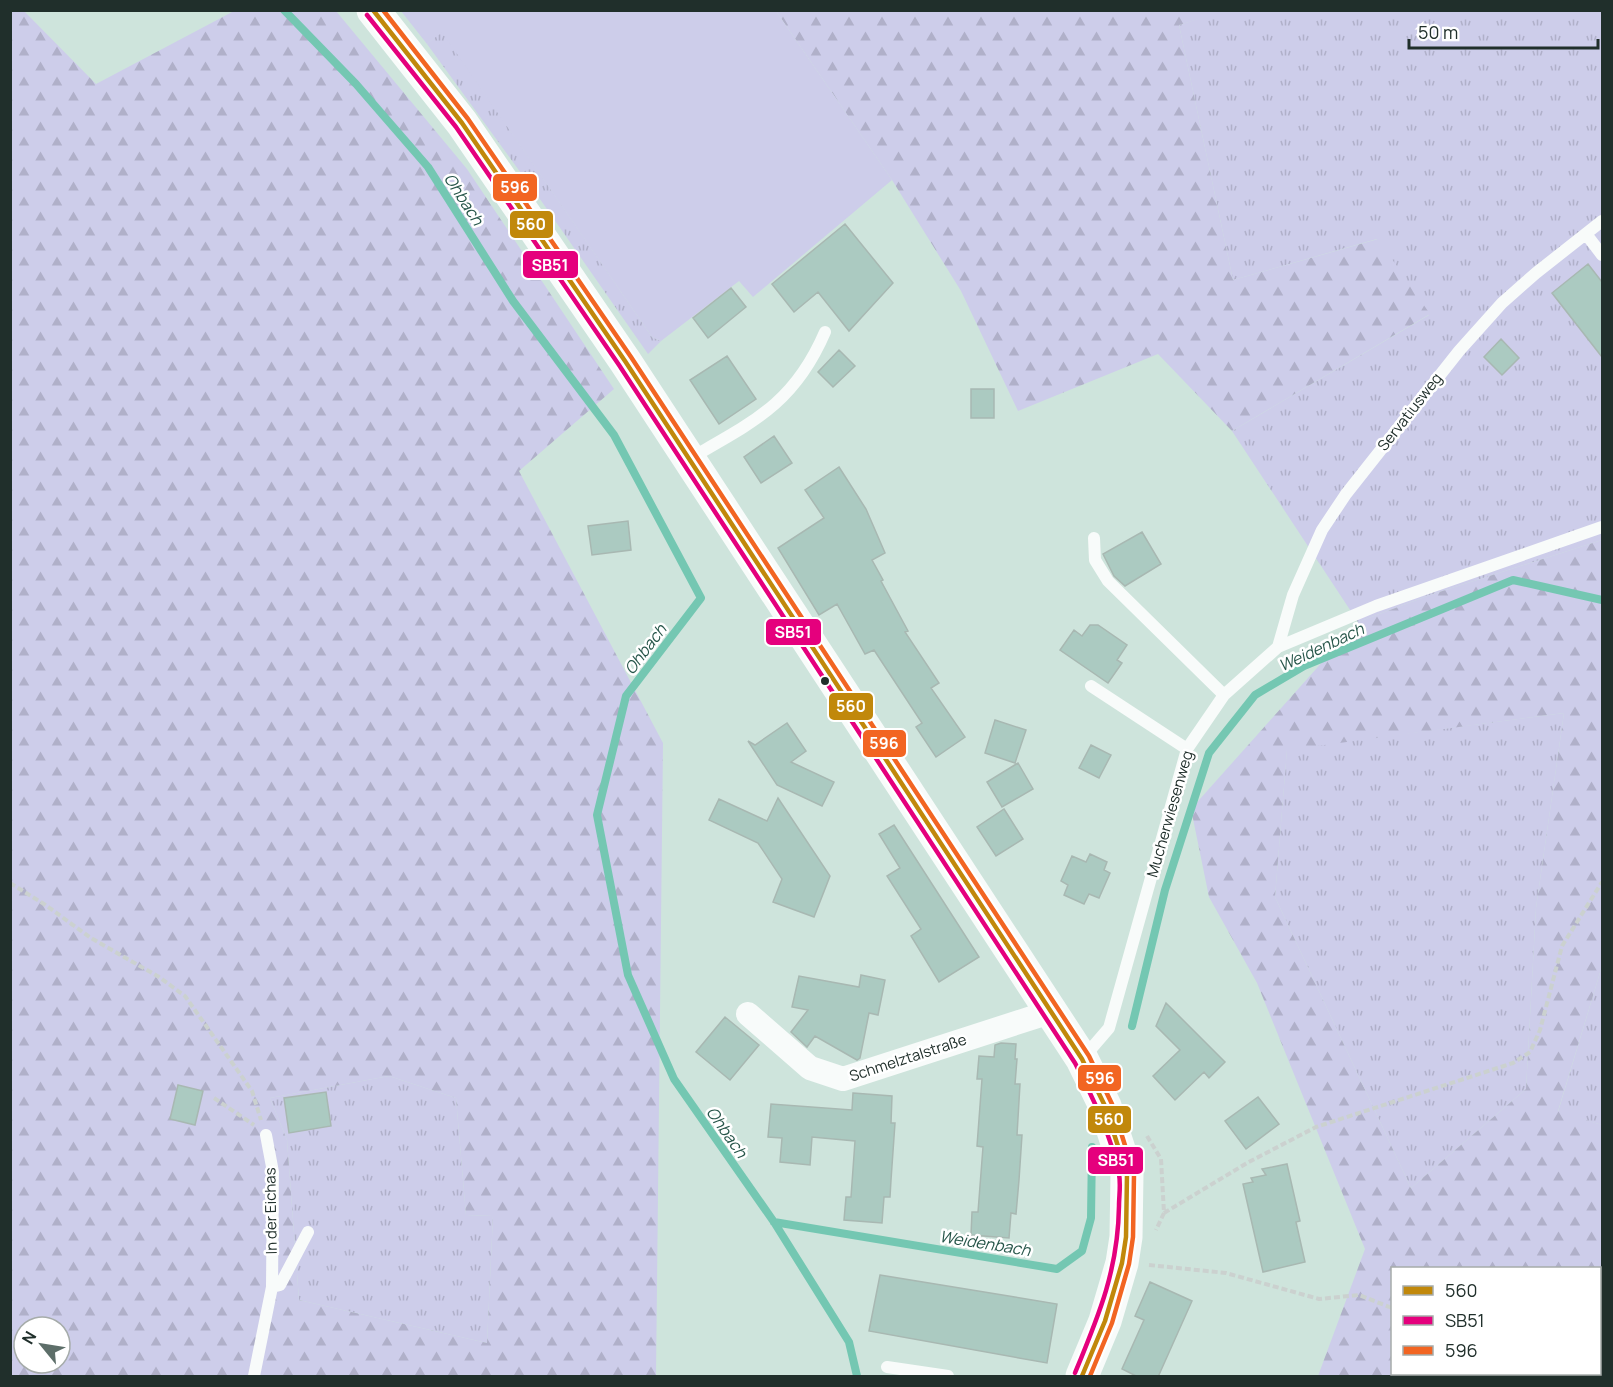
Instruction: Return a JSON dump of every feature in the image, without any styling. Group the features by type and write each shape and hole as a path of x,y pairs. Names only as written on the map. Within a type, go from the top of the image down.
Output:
{"main road":[{"path":"373,10 462,123 625,362 1082,1059 1105,1106 1127,1174 1126,1237 1122,1263 1105,1320 1082,1377"}],"street":[{"name":"Schmelztalstraße","path":"748,1014 810,1068 843,1079 1050,1011"}],"lane":[{"name":"Servatiusweg","path":"1278,647 1293,595 1322,530 1346,494 1459,351 1502,303 1602,221"},
{"path":"1586,234 1602,255"},
{"path":"688,459 747,426 778,403 806,370 825,332"},
{"name":"Mucherwiesenweg","path":"1082,1059 1109,1028 1187,749 1224,695 1278,647 1376,606 1602,526"},
{"path":"1094,538 1095,560 1108,581 1224,695"},
{"path":"1091,687 1187,749"},
{"name":"In der Eichas","path":"254,1377 272,1287 273,1172 266,1135"},
{"path":"272,1287 280,1285 308,1232"},
{"path":"887,1367 948,1377"}],"path":[{"path":"1161,1159 1164,1213 1247,1163 1316,1127 1514,1063 1530,1052 1540,1030 1562,946 1602,882"},
{"path":"10,883 91,938 159,977 185,996 252,1091 266,1135"},
{"path":"214,1098 266,1135"},
{"path":"1122,1263 1226,1273 1319,1299 1359,1294 1391,1308"}],"green space":[{"path":"1226,10 1602,11 1602,540 1430,595 1358,622 1232,431 1429,315 1377,239 1233,280 1179,25"},
{"path":"10,11 24,11 96,84 234,11 336,11 467,169 614,389 519,471 663,743 656,1376 11,1376","holes":["389,1076 456,1098 466,1215 493,1216 487,1343 299,1300 287,1140 270,1098"]},
{"path":"401,11 776,11 892,180 753,297 739,281 661,341 652,337 442,32 427,44"},
{"path":"776,11 1226,11 1179,25 1233,280 1378,239 1430,314 1232,431 1158,354 1018,411 961,291 892,180"},
{"path":"442,31 652,337 661,341 648,354 542,202 427,44"},
{"path":"1602,540 1602,966 1558,1111 1602,1125 1602,1376 1318,1376 1365,1249 1257,983 1209,897 1191,809 1358,622 1430,595","holes":["1564,713 1536,908 1526,1089 1411,1188 1275,897 1287,750"]},
{"path":"1564,713 1536,908 1526,1089 1411,1188 1275,897 1287,749"},
{"path":"1602,966 1602,1125 1558,1112"},
{"path":"389,1076 456,1098 466,1215 493,1216 487,1343 299,1300 287,1140 270,1098"}],"building":[{"path":"845,224 893,283 849,331 818,292 794,312 772,284"},
{"path":"1588,264 1602,282 1602,357 1552,293"},
{"path":"731,288 746,307 708,338 693,318"},
{"path":"1501,339 1519,358 1502,375 1484,357"},
{"path":"839,350 855,366 833,387 818,372"},
{"path":"727,356 756,399 719,424 690,380"},
{"path":"971,389 994,389 994,418 971,418"},
{"path":"774,436 792,463 761,483 744,457"},
{"path":"839,467 866,509 885,553 872,560 883,580 881,581 908,631 905,632 939,683 931,688 965,737 936,757 916,727 922,723 874,650 865,654 837,604 819,615 778,548 824,518 805,490"},
{"path":"628,521 631,550 592,555 588,526"},
{"path":"1142,532 1161,564 1125,586 1114,576 1103,554"},
{"path":"1090,625 1098,625 1127,645 1117,660 1122,663 1108,683 1060,650 1074,630 1082,636"},
{"path":"995,720 1026,730 1015,763 985,753"},
{"path":"787,723 806,751 791,762 834,782 822,806 777,785 748,741 755,745"},
{"path":"1091,745 1111,755 1099,778 1079,768"},
{"path":"1018,763 1033,789 1002,807 987,782"},
{"path":"778,798 830,876 814,917 773,902 782,879 758,843 709,820 719,799 767,821"},
{"path":"1004,809 1023,839 996,856 977,827"},
{"path":"894,825 979,957 939,982 911,936 921,929 887,876 900,868 879,834"},
{"path":"1090,854 1107,862 1104,870 1110,873 1099,898 1089,894 1084,904 1064,895 1068,885 1061,881 1072,856 1086,862"},
{"path":"861,975 885,980 878,1015 869,1013 860,1058 857,1060 815,1036 807,1047 791,1032 808,1010 792,1007 799,976 859,987"},
{"path":"1166,1003 1225,1062 1209,1078 1204,1072 1175,1100 1153,1076 1180,1050 1156,1026"},
{"path":"725,1017 759,1045 730,1080 696,1052"},
{"path":"1016,1044 1015,1084 1020,1084 1017,1135 1022,1135 1019,1180 1016,1214 1011,1213 1009,1238 971,1235 972,1212 978,1212 983,1147 977,1146 982,1079 977,1079 979,1056 994,1057 995,1045"},
{"path":"178,1085 203,1091 195,1125 170,1119"},
{"path":"326,1092 331,1126 289,1133 284,1098"},
{"path":"853,1093 892,1096 891,1123 895,1123 890,1197 884,1197 882,1223 844,1220 846,1197 851,1197 855,1141 812,1137 810,1165 780,1162 782,1138 768,1137 771,1104 852,1110"},
{"path":"1258,1097 1279,1124 1246,1149 1225,1121"},
{"path":"1287,1164 1300,1221 1296,1222 1305,1262 1263,1272 1243,1184 1253,1182 1251,1178 1266,1175 1262,1169"},
{"path":"880,1275 1057,1304 1047,1363 869,1331"},
{"path":"1150,1282 1192,1301 1158,1377 1138,1377 1122,1369 1144,1320 1135,1316"}],"waterway":[{"name":"Ohbach","path":"284,10 356,84 428,167 513,301 614,435 701,598 626,696 597,815 628,975 674,1079 774,1222 849,1342 857,1376"},
{"name":"Weidenbach","path":"1132,1026 1165,890 1209,753 1255,695 1304,666 1513,580 1602,600"},
{"name":"Weidenbach","path":"774,1222 1057,1269 1082,1251 1091,1218 1092,1147"}],"transit line":[{"name":"560","path":"373,10 462,123 625,361 1082,1059 1105,1106 1127,1174 1126,1237 1122,1263 1105,1321 1082,1376"},
{"name":"596","path":"383,10 468,119 631,357 1089,1056 1112,1104 1134,1174 1133,1237 1129,1264 1112,1323 1090,1376"},
{"name":"SB51","path":"367,15 456,127 619,365 1075,1063 1106,1131 1116,1159 1120,1186 1118,1229 1111,1272 1099,1312 1075,1373"}]}
